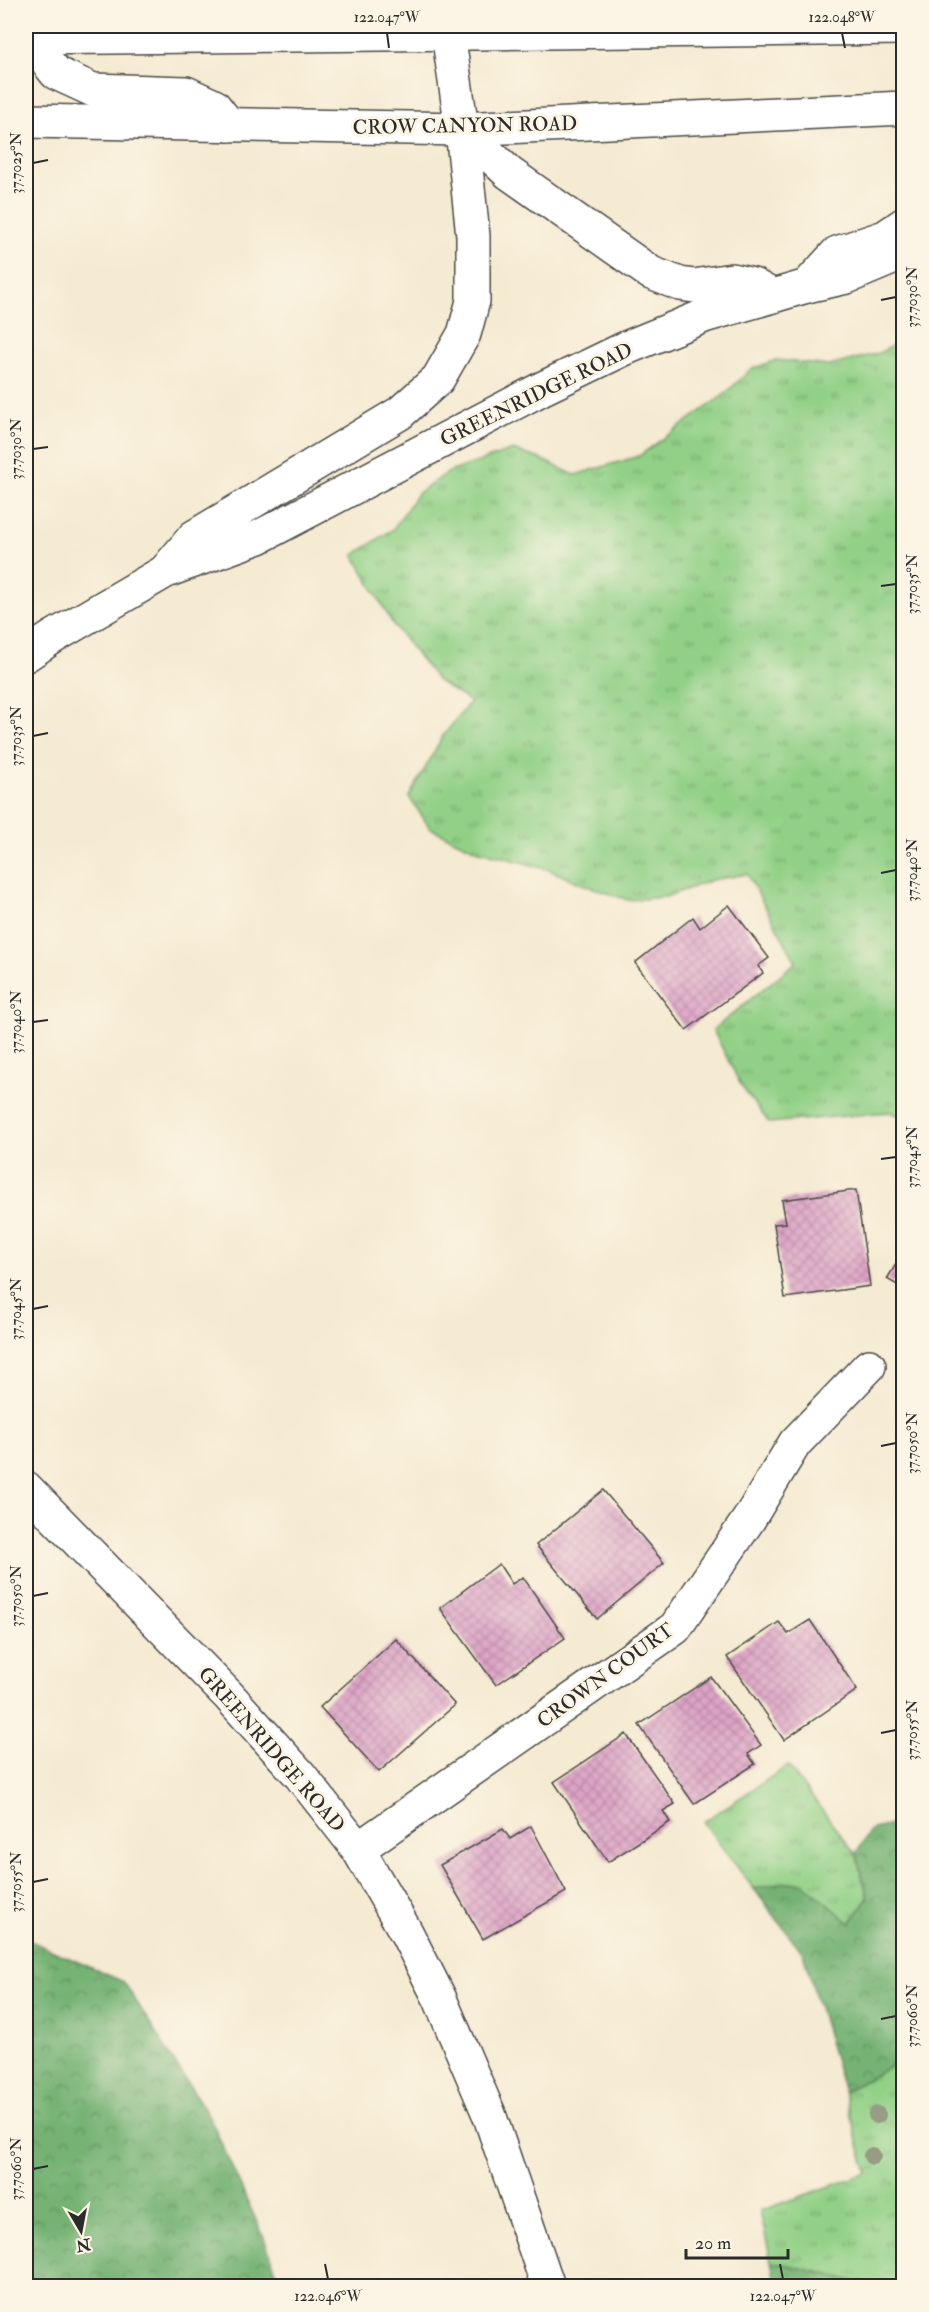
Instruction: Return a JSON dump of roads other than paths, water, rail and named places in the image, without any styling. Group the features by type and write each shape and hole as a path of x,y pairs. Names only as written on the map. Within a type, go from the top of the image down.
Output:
{"street":[{"path":"26,36 447,30 903,28"},
{"name":"GREENRIDGE ROAD","path":"166,572 194,537 400,413 438,379 464,334 473,301 473,236 462,129 447,30"},
{"path":"26,36 56,73 93,90 186,93 214,106 229,125"},
{"name":"CROW CANYON ROAD","path":"26,121 462,129 903,108"},
{"path":"462,129 508,173 651,273 680,284 694,286 732,280 753,285 773,296"},
{"path":"807,286 837,253 885,237 903,224"},
{"name":"GREENRIDGE ROAD","path":"26,655 166,572 259,537 543,388 626,348 704,316 807,286 848,277 903,253"},
{"name":"CROWN COURT","path":"358,1849 675,1628 749,1519 795,1443 869,1366"},
{"name":"GREENRIDGE ROAD","path":"26,1488 243,1711 300,1775 358,1849 406,1932 445,2009 489,2114 548,2286"}]}
